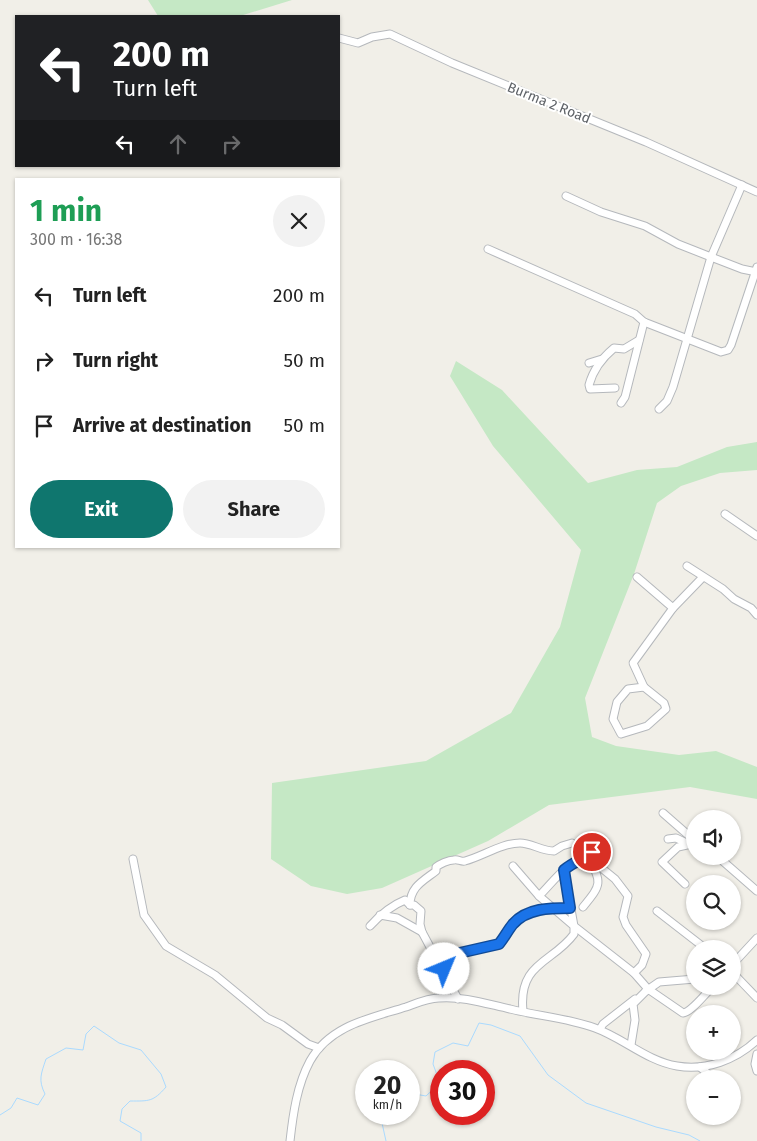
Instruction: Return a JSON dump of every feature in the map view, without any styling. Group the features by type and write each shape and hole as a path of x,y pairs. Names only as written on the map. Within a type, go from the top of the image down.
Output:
{"street":[{"name":"Burma 2 Road","path":"340,38 358,43 372,37 390,34 452,63 615,129 757,192"},
{"path":"659,409 670,396 686,336 711,257 742,185"},
{"path":"488,249 635,314 644,322 686,336 714,350 728,350 748,300 757,270 742,269 711,257 678,244 645,226 602,212 566,196"},
{"path":"621,403 625,397 644,322"},
{"path":"614,388 590,389 591,377 602,359 614,348 624,349 639,340"},
{"path":"589,363 602,359"},
{"path":"725,514 757,536"},
{"path":"687,566 751,608 757,615"},
{"path":"638,577 673,608"},
{"path":"644,687 628,689 617,702 613,719 621,734 647,726 666,709 664,703 644,687 633,663 673,608 703,577"},
{"path":"663,813 686,833"},
{"path":"668,839 676,838 686,844"},
{"path":"370,926 380,915 408,900 418,885 436,871 436,867 455,859 464,862 486,855 494,849 522,843 540,850 554,851 572,842"},
{"path":"685,884 662,862 678,847 686,845"},
{"path":"539,896 576,860 590,854"},
{"path":"583,907 599,886 599,879 590,854"},
{"path":"590,854 615,879 628,896 623,917 626,925 646,954 642,965 634,974"},
{"path":"133,859 144,915 166,946 215,975 267,1018 282,1025 308,1044 319,1048"},
{"path":"727,865 757,891"},
{"path":"513,866 539,896 634,974 648,989 683,1012 686,1011"},
{"path":"523,1011 524,994 530,974 542,960 569,942 574,934 564,870"},
{"path":"408,900 421,911 420,924 422,932 444,969 453,990 454,999"},
{"path":"444,969 455,954 499,944 513,924 522,916 541,909 570,908"},
{"path":"657,911 659,916 693,940"},
{"path":"380,915 398,918 422,932"},
{"path":"741,955 757,938"},
{"path":"599,1027 659,982 686,980"},
{"path":"741,981 757,998"},
{"path":"631,1045 635,1020 633,1004 648,989"},
{"path":"694,1005 703,995"},
{"path":"290,1141 299,1087 311,1060 319,1048 342,1029 367,1018 420,1002 454,999 599,1027 669,1064 700,1067 730,1058 757,1040"},
{"path":"757,1054 755,1064 757,1072"},
{"path":"700,1067 704,1070"}],"green space":[{"path":"148,0 292,0 243,15 157,15"},
{"path":"456,361 502,390 588,483 637,470 677,467 727,447 757,442 757,470 720,473 681,486 657,503 634,574 585,698 592,737 616,746 679,755 716,751 757,767 757,799 690,787 549,805 488,841 382,888 347,894 311,886 271,859 272,783 426,761 511,713 560,627 581,550 493,446 450,376"}],"waterway":[{"path":"420,1095 426,1096 440,1083 433,1064 435,1052 453,1043 468,1046 479,1023 491,1025 520,1036 548,1075 586,1103 656,1127 689,1135 700,1141"},
{"path":"0,1115 11,1108 17,1098 38,1105 45,1094 41,1077 46,1059 66,1048 83,1050 86,1034 94,1026 119,1043 141,1050 161,1074 166,1087 158,1096 146,1101 130,1101 122,1109 120,1121 141,1133 141,1141"},
{"path":"382,1125 386,1141"}],"route":[{"path":"444,969 447,962 455,954 499,944 513,924 522,916 541,909 570,908 564,870 576,860 588,857 592,852"}]}
